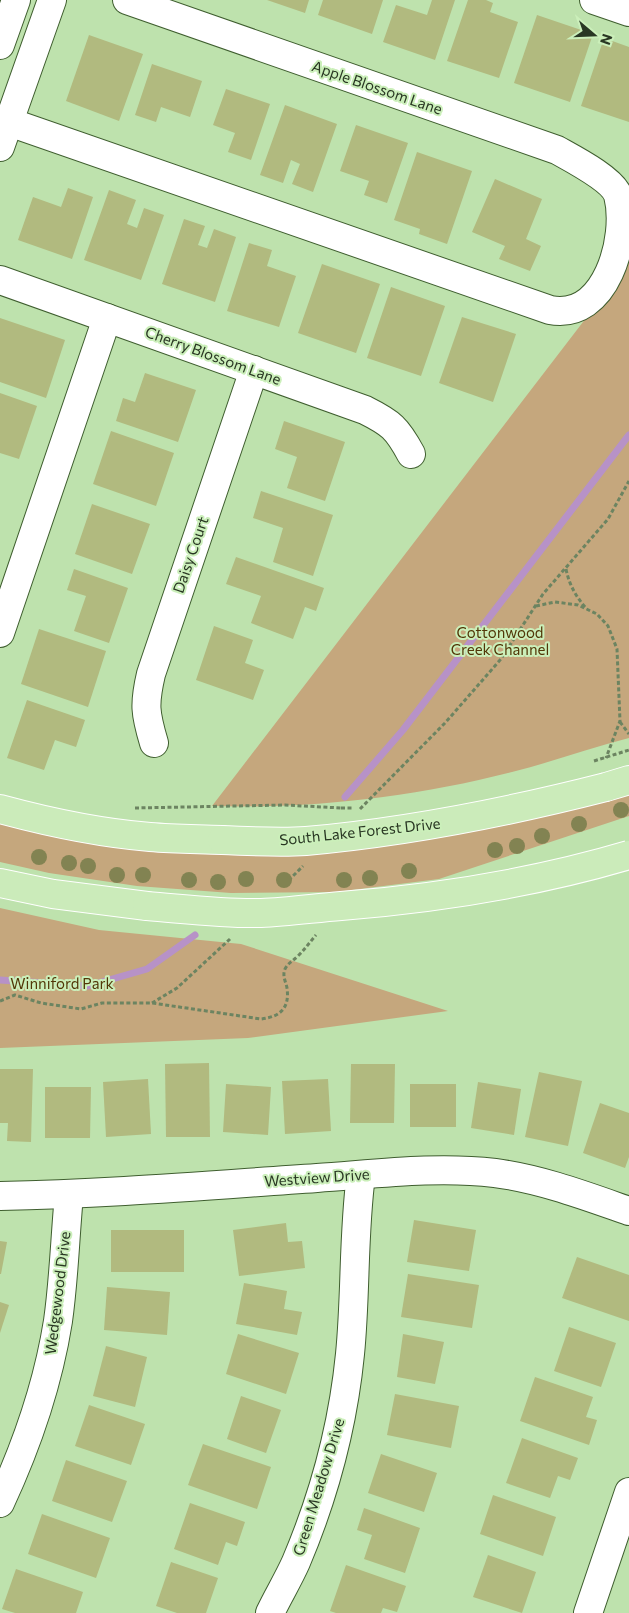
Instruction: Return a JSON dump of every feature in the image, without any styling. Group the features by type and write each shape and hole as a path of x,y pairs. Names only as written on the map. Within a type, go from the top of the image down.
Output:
{"main road":[{"name":"South Lake Forest Drive","path":"0,809 108,832 150,837 306,841 474,817 538,804 618,784"},
{"path":"0,883 53,894 147,906 261,913 390,902 498,887 608,861 629,854"}],"street":[{"path":"0,46 16,0"},
{"path":"4,134 52,0"},
{"name":"Apple Blossom Lane","path":"4,134 558,312 582,306 591,299 610,277 616,265 622,243 621,208 618,194 602,177 557,150 127,0"},
{"path":"594,0 629,12"},
{"name":"Cherry Blossom Lane","path":"0,280 366,410 386,420 400,434 411,454"},
{"path":"0,633 107,318"},
{"name":"Daisy Court","path":"154,743 145,707 151,674 254,370"},
{"name":"Westview Drive","path":"0,1196 69,1195 403,1172 465,1171 495,1173 528,1179 629,1211"},
{"name":"Green Meadow Drive","path":"270,1613 296,1563 317,1505 338,1434 351,1352 356,1213 360,1176"},
{"name":"Wedgewood Drive","path":"0,1503 39,1405 50,1364 58,1320 69,1195"},
{"path":"588,1613 629,1492"}],"path":[{"path":"354,815 445,723 501,659 543,594 608,519 629,481"},
{"path":"566,568 568,580 574,594 585,608"},
{"path":"536,606 555,602 578,605 597,614 608,626 617,649 620,721 606,758"},
{"path":"620,721 629,734"},
{"path":"128,808 285,805 341,808"},
{"path":"278,891 306,864"},
{"path":"152,1003 177,988 236,933"},
{"path":"0,1001 15,995 41,1003 80,1009 102,1003 152,1003 261,1019 273,1018 282,1011 287,1001 287,988 283,972 287,964 297,957 317,933"}],"green space":[{"name":"Cottonwood Creek Channel","path":"629,262 629,738 512,772 401,795 325,803 212,806"},
{"path":"629,788 629,816 439,879 336,892 231,893 137,886 49,873 0,862 0,817 179,846"},
{"name":"Winniford Park","path":"0,908 99,930 241,944 448,1011 248,1038 0,1048"}],"building":[{"path":"267,0 309,0 305,13"},
{"path":"323,0 383,0 372,34 318,15"},
{"path":"432,0 455,0 435,60 383,42 396,5 427,15"},
{"path":"468,0 486,0 493,3 490,12 518,22 499,78 447,61"},
{"path":"537,15 593,34 570,102 514,83"},
{"path":"89,35 143,54 119,121 66,101"},
{"path":"604,38 629,47 629,122 581,106"},
{"path":"152,64 202,81 190,117 161,107 156,122 135,115"},
{"path":"226,89 270,104 251,160 228,152 235,133 213,125"},
{"path":"285,105 337,124 313,192 292,184 300,164 291,160 283,183 260,175"},
{"path":"356,125 408,143 387,203 364,195 369,181 340,171"},
{"path":"417,152 472,171 447,244 419,234 420,229 394,220"},
{"path":"495,179 542,199 526,239 541,246 530,271 499,259 505,246 472,232"},
{"path":"68,188 93,197 72,259 18,240 33,197 61,207"},
{"path":"109,190 136,200 127,224 137,228 144,208 164,215 141,280 84,260"},
{"path":"184,219 205,226 198,245 207,248 214,229 236,237 215,302 162,284"},
{"path":"249,243 272,250 267,266 296,276 279,327 227,311"},
{"path":"322,264 380,284 356,353 298,333"},
{"path":"391,287 445,306 421,376 367,358"},
{"path":"462,317 516,334 493,402 439,383"},
{"path":"0,318 65,340 46,398 0,382"},
{"path":"145,373 196,390 178,442 116,421 123,398 135,402"},
{"path":"0,393 37,406 19,459 0,453"},
{"path":"284,421 345,442 325,501 287,488 297,457 275,449"},
{"path":"111,431 174,453 156,506 93,484"},
{"path":"261,491 333,515 313,576 273,562 283,528 253,518"},
{"path":"92,504 150,524 132,574 75,554"},
{"path":"236,557 324,588 316,611 305,607 293,639 251,623 261,596 226,584"},
{"path":"74,569 128,588 109,643 74,631 86,596 67,590"},
{"path":"214,626 253,640 245,663 264,670 253,700 196,680"},
{"path":"39,629 106,651 88,707 21,684"},
{"path":"27,700 85,720 76,747 55,740 44,770 7,758"},
{"path":"209,1063 210,1137 166,1137 165,1064"},
{"path":"351,1064 395,1064 394,1123 350,1123"},
{"path":"0,1069 33,1069 31,1142 7,1141 8,1123 0,1123"},
{"path":"539,1072 582,1081 568,1146 525,1137"},
{"path":"148,1079 151,1134 106,1137 103,1082"},
{"path":"328,1079 331,1131 285,1134 282,1081"},
{"path":"478,1082 521,1089 514,1135 471,1128"},
{"path":"226,1084 271,1087 268,1135 223,1132"},
{"path":"410,1084 456,1084 456,1127 410,1127"},
{"path":"45,1087 91,1087 90,1138 45,1138"},
{"path":"600,1103 629,1113 629,1157 625,1168 583,1153"},
{"path":"414,1220 476,1230 469,1271 407,1262"},
{"path":"286,1223 288,1242 302,1241 305,1268 239,1276 233,1230"},
{"path":"111,1230 184,1230 184,1272 111,1272"},
{"path":"0,1241 7,1242 1,1274 0,1274"},
{"path":"577,1257 629,1275 629,1321 562,1298"},
{"path":"408,1274 479,1285 472,1328 401,1317"},
{"path":"244,1283 287,1291 284,1309 302,1312 297,1335 236,1324"},
{"path":"107,1287 170,1292 167,1335 104,1330"},
{"path":"0,1302 9,1305 0,1333"},
{"path":"569,1327 616,1343 601,1387 554,1371"},
{"path":"238,1334 299,1353 286,1394 226,1374"},
{"path":"403,1334 444,1342 435,1384 397,1377"},
{"path":"106,1346 147,1357 135,1407 93,1396"},
{"path":"535,1377 593,1397 586,1417 597,1420 589,1445 520,1421"},
{"path":"395,1394 459,1406 451,1448 387,1435"},
{"path":"241,1396 281,1410 266,1453 227,1439"},
{"path":"89,1405 145,1424 131,1465 75,1446"},
{"path":"522,1438 578,1458 570,1480 558,1476 550,1498 506,1483"},
{"path":"203,1444 271,1467 257,1509 188,1485"},
{"path":"381,1454 437,1473 424,1512 368,1493"},
{"path":"66,1460 127,1481 112,1522 52,1501"},
{"path":"493,1495 556,1517 543,1556 480,1534"},
{"path":"190,1503 245,1522 237,1546 226,1542 218,1565 174,1549"},
{"path":"364,1508 420,1528 405,1573 364,1559 372,1535 357,1530"},
{"path":"42,1514 110,1538 96,1578 28,1554"},
{"path":"488,1555 536,1572 522,1613 473,1597"},
{"path":"171,1562 218,1578 206,1613 177,1613 156,1606"},
{"path":"346,1565 406,1586 397,1612 383,1608 381,1613 336,1613 330,1611"},
{"path":"16,1569 83,1592 76,1613 15,1613 2,1609"}],"waterway":[{"path":"345,797 403,730 629,435"},
{"path":"0,980 88,986 147,969 195,935"}]}
